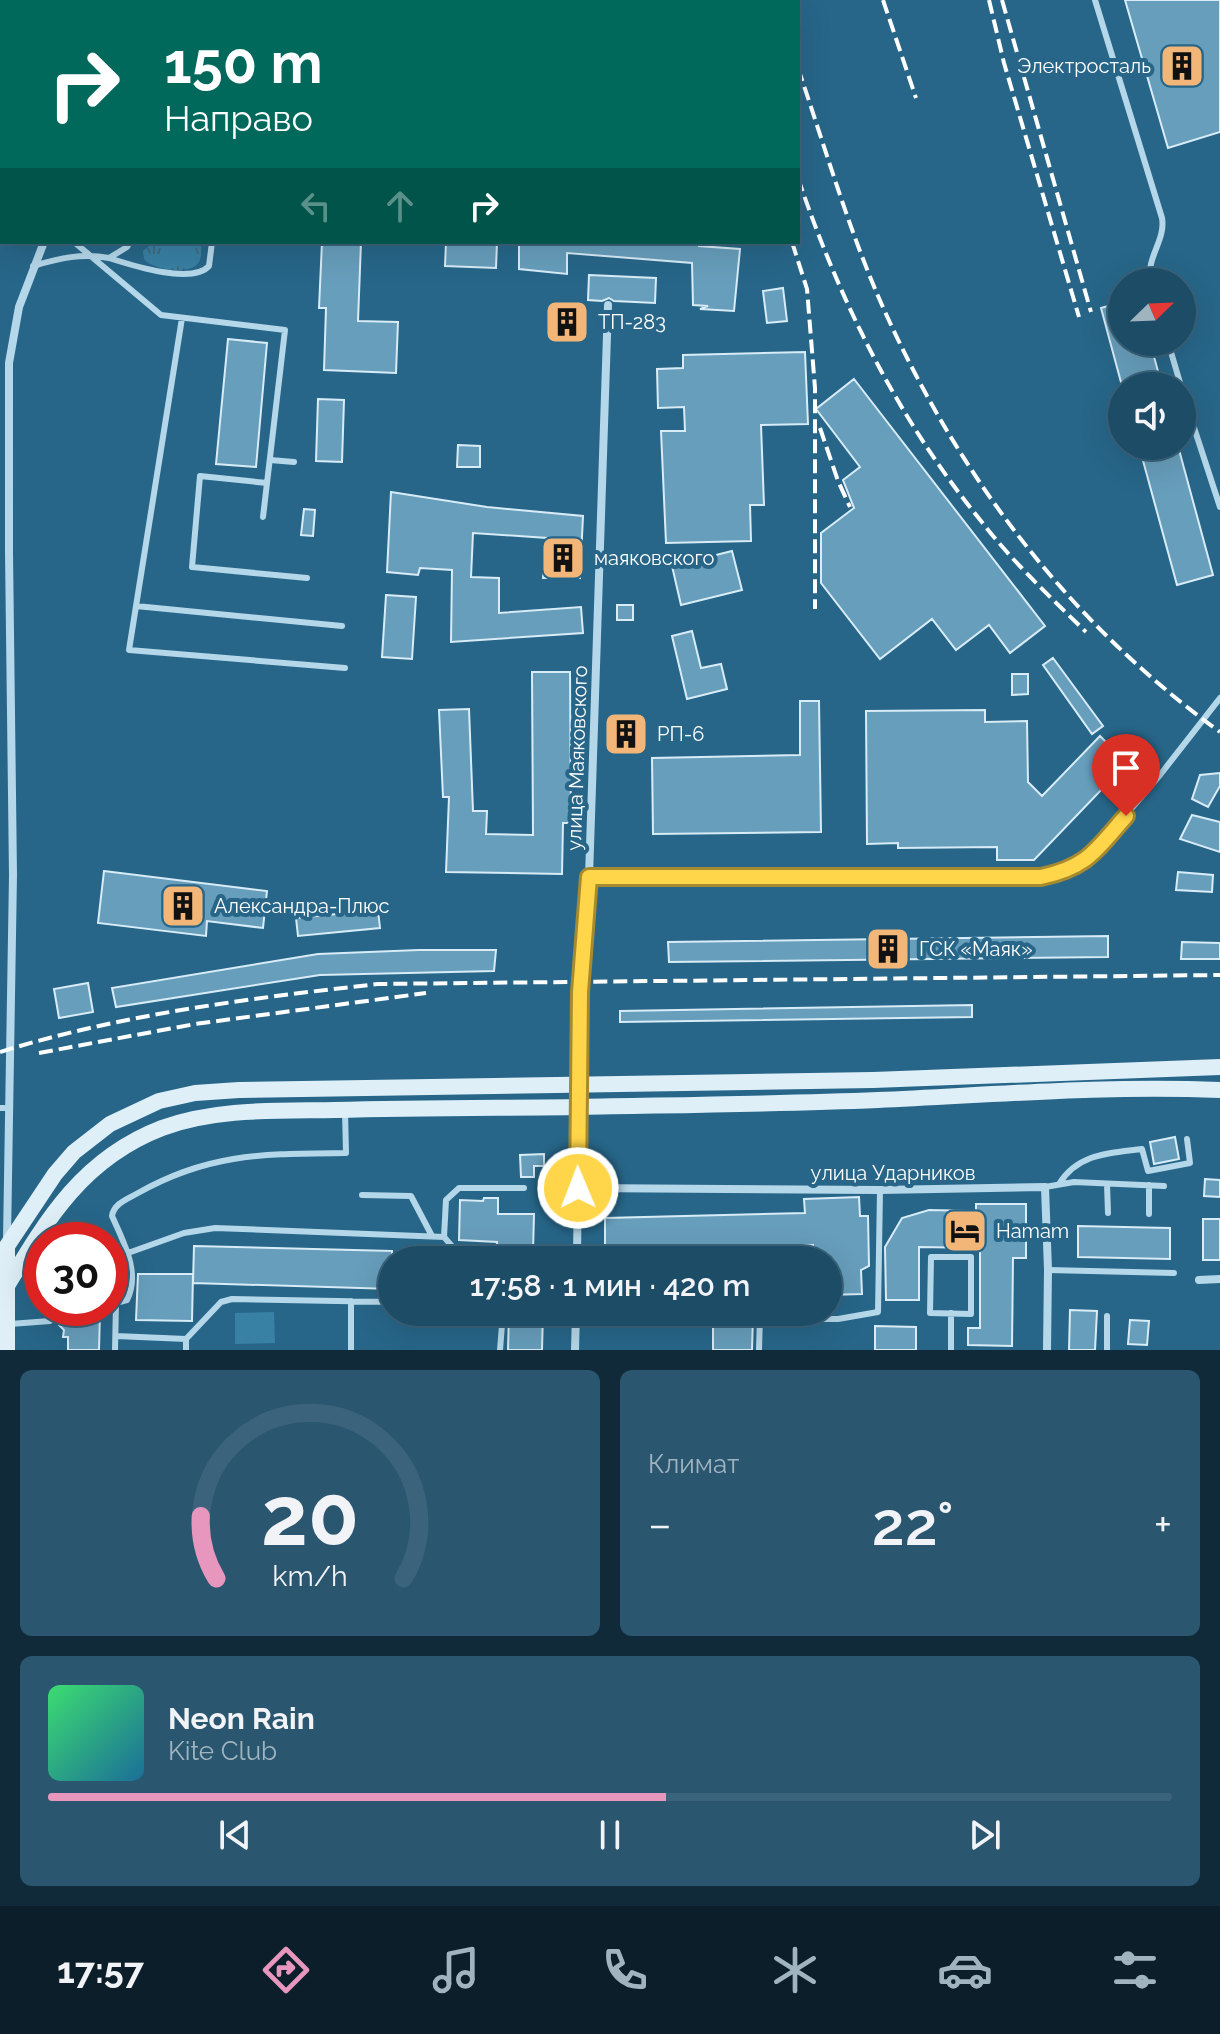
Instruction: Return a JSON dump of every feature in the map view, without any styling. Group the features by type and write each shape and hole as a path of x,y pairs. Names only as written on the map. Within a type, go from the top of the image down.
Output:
{"main road":[{"path":"7,1350 7,1246 74,1152 110,1124 159,1101 195,1093 239,1090 873,1080 1220,1067"},
{"path":"7,1287 34,1240 75,1186 106,1158 129,1143 173,1124 202,1118 244,1113 345,1110 875,1100 1165,1088 1220,1090"}],"street":[{"path":"7,1246 4,1108 10,1059 13,860 9,363 19,307 43,244"},
{"name":"улица Маяковского","path":"577,1246 580,992 589,877 608,305"},
{"name":"улица Ударников","path":"578,1184 880,1190 1045,1187"},
{"path":"1045,1187 1047,1350"},
{"path":"1199,1280 1220,1279"},
{"path":"575,1350 576,1326"}],"lane":[{"path":"1095,0 1162,218 1161,233 1149,268"},
{"path":"76,244 161,315 285,330 263,517"},
{"path":"109,258 128,244"},
{"path":"33,266 89,254 141,268 192,274 204,272 209,266 212,244"},
{"path":"182,318 129,650 345,668"},
{"path":"1196,434 1220,507"},
{"path":"270,460 294,462"},
{"path":"267,483 200,476 192,567 307,578"},
{"path":"136,606 342,626"},
{"path":"589,877 1018,879 1063,872 1091,856 1220,698"},
{"path":"115,1222 112,1216 116,1206 154,1184 217,1160 252,1154 346,1153 345,1110"},
{"path":"1059,1184 1076,1164 1090,1157 1142,1149 1148,1171 1190,1163 1187,1139"},
{"path":"554,1180 578,1184"},
{"path":"1045,1187 1059,1184 1164,1186"},
{"path":"1107,1184 1108,1213"},
{"path":"1149,1185 1149,1214"},
{"path":"452,1246 444,1237 446,1200 459,1188 524,1188"},
{"path":"842,1318 878,1312 880,1190"},
{"path":"362,1195 411,1196 432,1236"},
{"path":"128,1298 131,1290 128,1253 184,1233 215,1228 444,1237"},
{"path":"931,1257 971,1257 971,1314 951,1313 930,1313 931,1257"},
{"path":"1048,1270 1174,1273"},
{"path":"186,1350 186,1339 221,1302 232,1299 378,1302"},
{"path":"351,1301 351,1350"},
{"path":"951,1313 951,1350"},
{"path":"1107,1316 1107,1350"},
{"path":"115,1326 115,1350"},
{"path":"500,1350 502,1326"},
{"path":"759,1350 760,1326"},
{"path":"116,1336 186,1339"}],"green space":[{"path":"152,244 202,244 200,260 195,266 180,270 148,263 143,251"},
{"path":"274,1312 275,1343 235,1344 235,1313"}],"building":[{"name":"Электросталь","path":"1125,0 1220,0 1220,132 1168,148"},
{"path":"322,244 361,244 358,321 398,322 396,373 324,370 326,308 319,308"},
{"path":"446,244 497,244 496,268 445,266"},
{"path":"519,244 699,244 740,249 734,311 700,309 708,306 693,305 692,263 567,253 567,274 519,269"},
{"path":"589,275 656,278 655,303 614,301 609,298 588,300"},
{"path":"783,288 787,321 767,323 763,291"},
{"path":"1108,306 1108,334 1101,308"},
{"path":"228,339 267,343 256,467 216,464"},
{"path":"805,352 808,424 761,425 764,505 750,505 751,541 666,543 661,431 685,431 684,407 658,408 657,369 683,368 683,355"},
{"path":"1114,356 1154,356 1158,372 1118,372"},
{"path":"854,379 1045,626 1010,653 989,625 956,650 932,619 880,659 821,583 821,533 854,508 843,480 860,467 816,409"},
{"path":"318,399 344,400 342,462 316,461"},
{"path":"458,445 480,446 480,467 457,467"},
{"path":"1143,460 1182,460 1213,575 1177,585"},
{"path":"391,492 487,507 583,516 580,578 543,578 547,538 473,533 471,577 499,578 499,613 581,607 583,633 451,642 452,570 420,568 418,575 387,572"},
{"path":"304,509 315,510 313,536 301,535"},
{"path":"732,551 742,590 681,605 672,566"},
{"path":"386,595 416,597 412,659 382,657"},
{"path":"617,605 633,605 633,620 617,620"},
{"path":"692,631 701,668 721,664 727,689 687,699 672,636"},
{"path":"1053,658 1103,726 1092,734 1043,665"},
{"path":"532,672 570,672 571,823 563,823 562,874 446,872 449,797 443,797 439,710 469,709 473,811 487,811 486,834 533,835"},
{"path":"1012,674 1028,674 1028,694 1012,695"},
{"path":"800,701 819,701 821,832 653,834 652,758 800,755"},
{"path":"985,710 985,722 1027,721 1028,782 1042,796 1100,736 1127,763 1034,860 997,860 997,847 898,848 898,843 867,844 866,711"},
{"name":"РП-6","path":"618,716 634,716 633,752 618,752"},
{"path":"1220,773 1220,786 1208,807 1192,799 1200,775"},
{"path":"1192,815 1220,822 1220,852 1180,839"},
{"name":"Александра-Плюс","path":"104,871 267,891 263,928 207,921 206,936 98,923"},
{"path":"1178,872 1213,875 1212,892 1176,890"},
{"path":"378,910 380,928 298,936 296,918"},
{"name":"ГСК «Маяк»","path":"1108,936 1108,957 669,962 668,942"},
{"path":"1182,942 1220,943 1220,959 1181,959"},
{"path":"496,950 494,971 320,975 116,1007 112,988 318,954"},
{"path":"88,983 93,1012 59,1018 54,989"},
{"path":"972,1005 972,1017 620,1022 620,1011"},
{"path":"1175,1137 1179,1159 1154,1164 1150,1142"},
{"path":"544,1154 544,1166 534,1166 534,1177 521,1177 520,1155"},
{"path":"1205,1179 1220,1180 1220,1197 1204,1196"},
{"path":"859,1197 860,1216 868,1216 869,1266 861,1270 862,1294 842,1295 842,1246 605,1246 605,1218 805,1213 804,1199"},
{"path":"484,1198 498,1198 498,1214 534,1214 533,1246 497,1246 497,1242 459,1240 460,1200 483,1201"},
{"path":"976,1204 1026,1204 1026,1258 1013,1258 1012,1346 968,1345 968,1328 980,1328 980,1248 919,1247 919,1300 886,1300 885,1247 902,1218 929,1210 976,1211"},
{"path":"1203,1219 1220,1219 1220,1260 1203,1260"},
{"path":"1078,1226 1170,1228 1170,1259 1078,1257"},
{"path":"194,1246 378,1251 378,1289 193,1283"},
{"path":"138,1274 193,1274 192,1321 136,1320"},
{"path":"1070,1310 1097,1311 1095,1350 1069,1350"},
{"path":"1130,1320 1149,1321 1147,1345 1128,1344"},
{"path":"60,1326 100,1326 99,1350 68,1350 68,1337 63,1337 64,1330"},
{"path":"509,1326 543,1326 542,1350 508,1350"},
{"path":"713,1326 753,1326 752,1350 713,1350"},
{"path":"875,1326 916,1327 916,1350 875,1350"}],"railway":[{"path":"883,0 916,98"},
{"path":"989,0 1004,63 1079,317"},
{"path":"1002,0 1091,312"},
{"path":"800,74 873,284 916,375 949,435 1026,545 1069,596 1116,645 1166,690 1220,732"},
{"path":"800,183 852,314 923,442 993,536 1086,632"},
{"path":"793,244 807,289 815,388 815,609"},
{"path":"820,428 850,507"},
{"path":"0,1052 140,1017 378,984 1220,975"},
{"path":"39,1053 195,1024 426,993"}],"place":[{"name":"Электросталь","path":"1182,66"},
{"name":"ТП-283","path":"567,322"},
{"name":"маяковского","path":"563,558"},
{"name":"РП-6","path":"626,734"},
{"name":"Александра-Плюс","path":"183,906"},
{"name":"ГСК «Маяк»","path":"888,949"},
{"name":"Hamam","path":"965,1231"}],"route":[{"path":"578,1188 580,992 589,877 1041,877 1078,866 1091,856 1126,816"}]}
